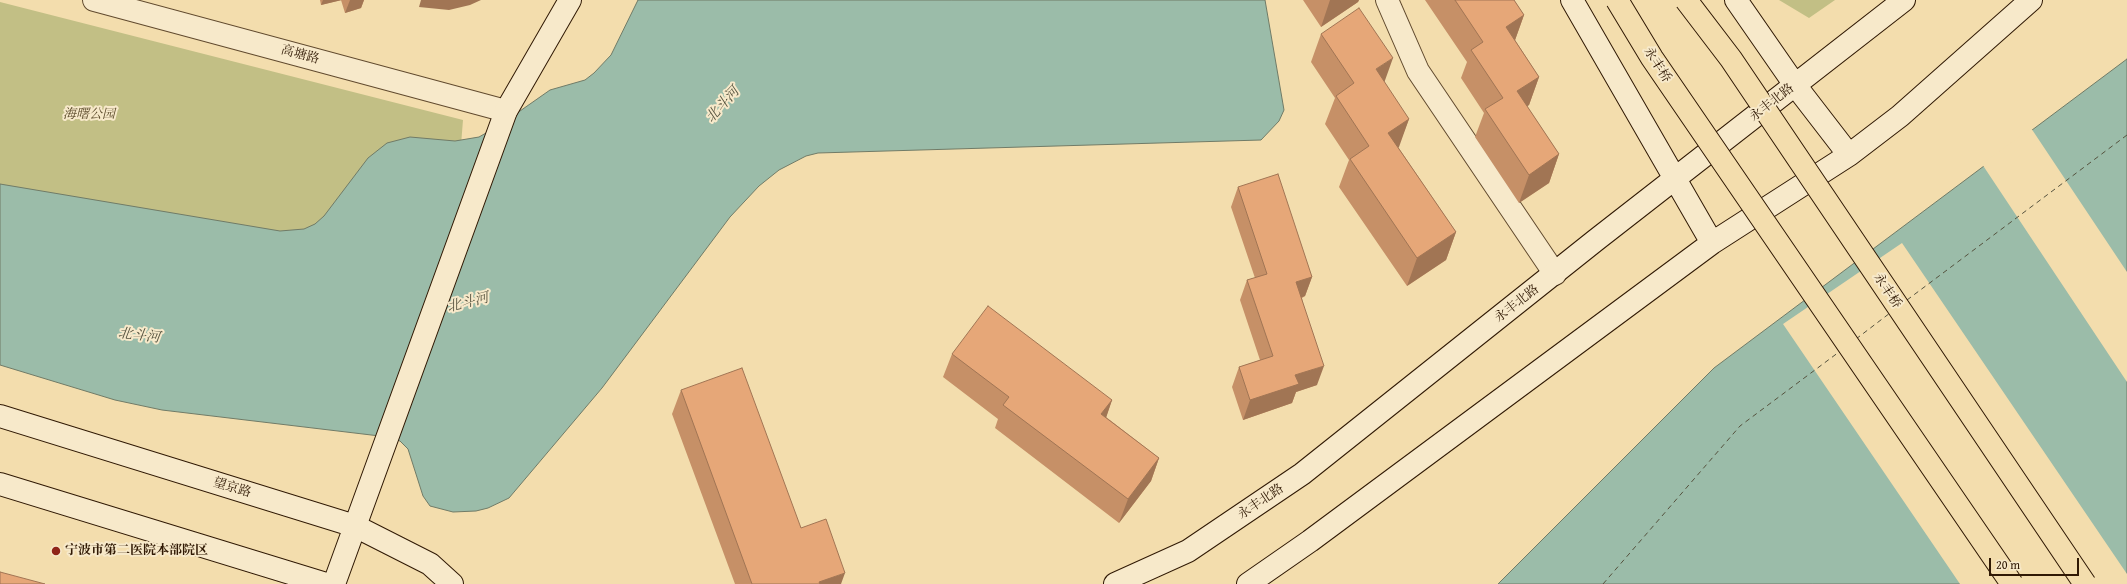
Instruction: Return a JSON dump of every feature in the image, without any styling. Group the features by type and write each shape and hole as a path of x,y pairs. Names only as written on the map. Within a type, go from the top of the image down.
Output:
{"main road":[{"name":"高塘路","path":"94,0 506,111"},
{"path":"334,584 506,111 570,0"},
{"path":"1387,0 1418,71 1555,274"},
{"path":"1572,0 1712,242"},
{"name":"永丰桥","path":"1617,0 1652,58 2012,584"},
{"name":"永丰桥","path":"1686,0 1735,65 2085,584"},
{"path":"1736,0 1795,85 1849,155"},
{"name":"永丰北路","path":"1115,584 1188,551 1302,474 1904,0"},
{"path":"1248,584 1310,541 1712,242 1849,155 1900,116 2031,0"},
{"name":"望京路","path":"0,416 355,526 430,564 452,584"},
{"path":"0,484 326,584"}],"green space":[{"path":"1779,0 1835,0 1809,18"},
{"name":"海曙公园","path":"0,2 463,120 461,145 306,240 0,189"}],"water":[{"name":"北斗河","path":"638,0 1265,0 1284,110 1279,121 1261,140 818,153 806,156 779,170 759,186 730,217 602,388 509,498 488,508 476,511 453,512 430,506 423,496 408,449 400,441 388,437 162,410 115,400 0,365 0,184 280,231 304,229 315,224 324,216 368,158 387,143 410,137 455,141 479,137 500,125 550,90 585,80 611,55"},
{"path":"2127,59 2127,584 1498,584 1714,368"}],"pier":[{"path":"2031,128 2127,272 2127,382 1982,164"},
{"path":"1902,243 2127,574 2127,584 1960,584 1783,324"}],"building":[{"path":"1455,0 1514,0 1524,15 1506,27 1539,77 1517,91 1559,154 1529,175 1485,109 1503,98 1471,50 1483,42"},
{"path":"1359,8 1393,58 1376,69 1409,119 1388,133 1456,232 1417,258 1350,159 1369,146 1336,96 1354,83 1321,34"},
{"path":"1278,174 1312,277 1296,282 1324,366 1295,375 1299,384 1250,400 1239,367 1273,356 1247,280 1267,274 1238,187"},
{"path":"988,306 1112,400 1101,414 1159,458 1128,499 1003,405 1009,397 952,354"},
{"path":"742,368 801,528 826,519 845,573 819,582 820,584 752,584 681,390"},
{"path":"0,572 45,584 0,584"}],"ferry route":[{"path":"1907,300 2127,135"},
{"path":"1856,339 1890,313"},
{"path":"1603,584 1740,426 1839,352"}],"place":[{"name":"宁波市第二医院本部院区","path":"56,551"}]}
